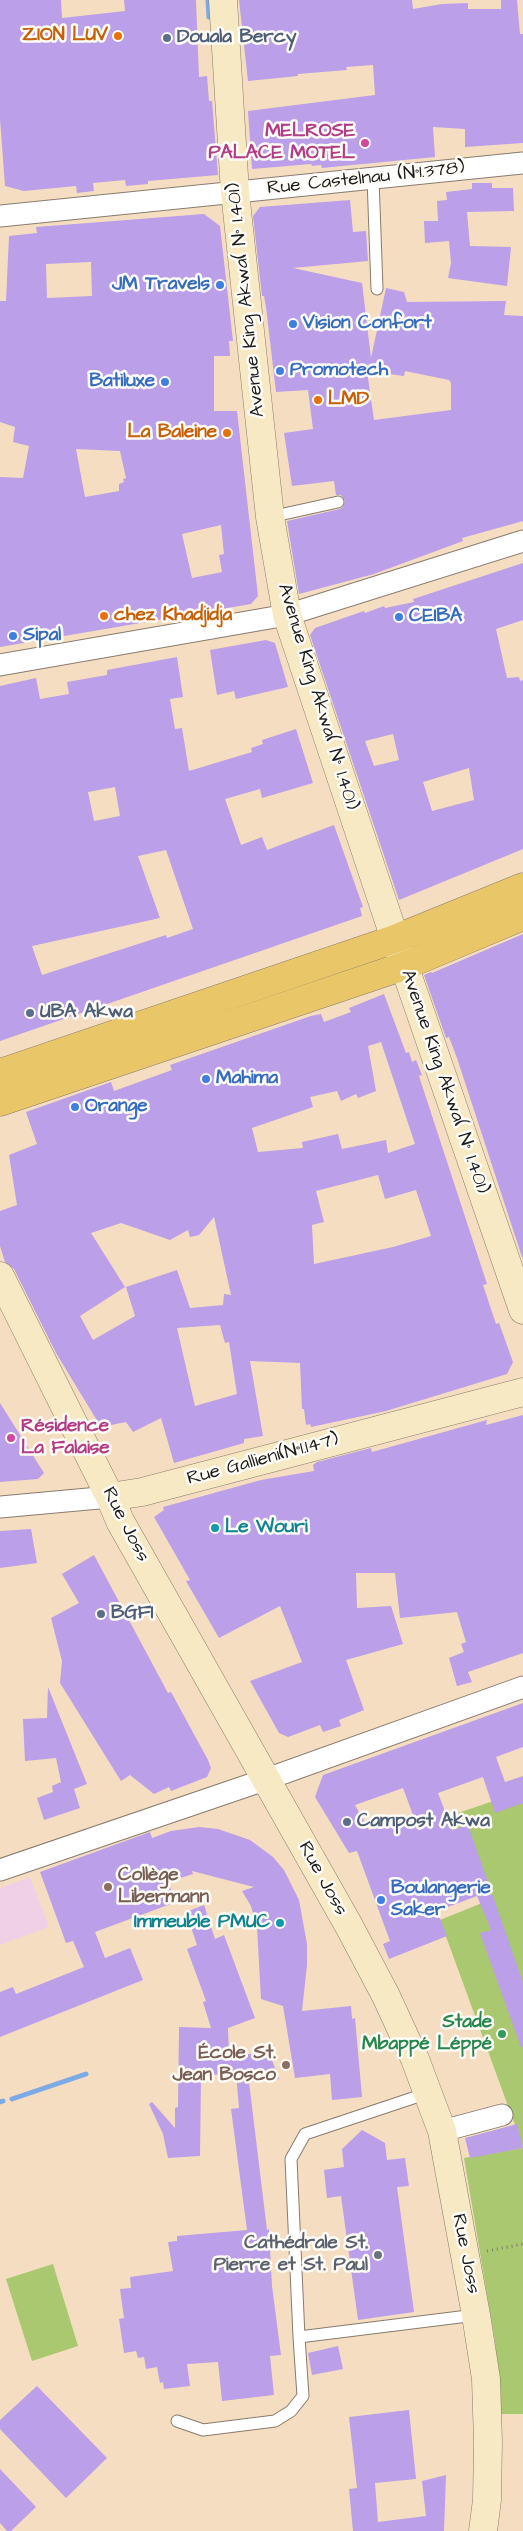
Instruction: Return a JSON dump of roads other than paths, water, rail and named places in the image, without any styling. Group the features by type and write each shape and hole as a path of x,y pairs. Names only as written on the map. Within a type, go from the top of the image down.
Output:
{"main road":[{"name":"Avenue King Akwa( N° 1.401)","path":"222,0 235,192 270,517 287,615 404,966 523,1310"},
{"path":"0,1073 395,939 523,887"},
{"path":"0,1102 404,966 523,916"},
{"name":"Rue Joss","path":"0,1276 110,1497 120,1521 267,1779 386,1996 428,2093 442,2131 486,2379 487,2500 483,2531"},
{"name":"Rue Gallieni(N°1.147)","path":"110,1497 142,1492 523,1392"}],"street":[{"name":"Rue Castelnau (N°1.378)","path":"0,216 523,163"},
{"path":"0,665 287,615 523,541"},
{"name":"Rue Gallieni(N°1.147)","path":"0,1506 110,1497"},
{"path":"0,1870 267,1779 523,1687"},
{"path":"442,2131 502,2115"}],"lane":[{"path":"373,178 377,289"},
{"path":"270,517 338,502"},
{"path":"177,2421 203,2430 275,2421 291,2411 303,2396 291,2159 305,2134 428,2093"},
{"path":"299,2337 476,2315"}],"waterway":[{"path":"208,0 209,17"},
{"path":"12,2099 86,2074"}],"place":[{"name":"ZION LUV","path":"118,36"},
{"name":"Douala Bercy","path":"167,38"},
{"name":"MELROSE PALACE MOTEL","path":"365,143"},
{"name":"JM Travels","path":"220,285"},
{"name":"Vision Confort","path":"293,324"},
{"name":"Promotech","path":"280,371"},
{"name":"Batiluxe","path":"165,382"},
{"name":"LMD","path":"318,400"},
{"name":"La Baleine","path":"227,433"},
{"name":"chez Khadjidja","path":"104,616"},
{"name":"CEIBA","path":"399,617"},
{"name":"Sipal","path":"13,636"},
{"name":"UBA Akwa","path":"30,1013"},
{"name":"Mahima","path":"206,1079"},
{"name":"Orange","path":"75,1107"},
{"name":"Résidence La Falaise","path":"11,1438"},
{"name":"Le Wouri","path":"215,1528"},
{"name":"BGFI","path":"101,1614"},
{"name":"Campost Akwa","path":"347,1822"},
{"name":"Collège Libermann","path":"108,1887"},
{"name":"Boulangerie Saker","path":"381,1900"},
{"name":"Immeuble PMUC","path":"280,1923"},
{"name":"Stade Mbappé Léppé","path":"502,2034"},
{"name":"École St. Jean Bosco","path":"286,2065"},
{"name":"Cathédrale St. Pierre et St. Paul","path":"378,2255"}]}
